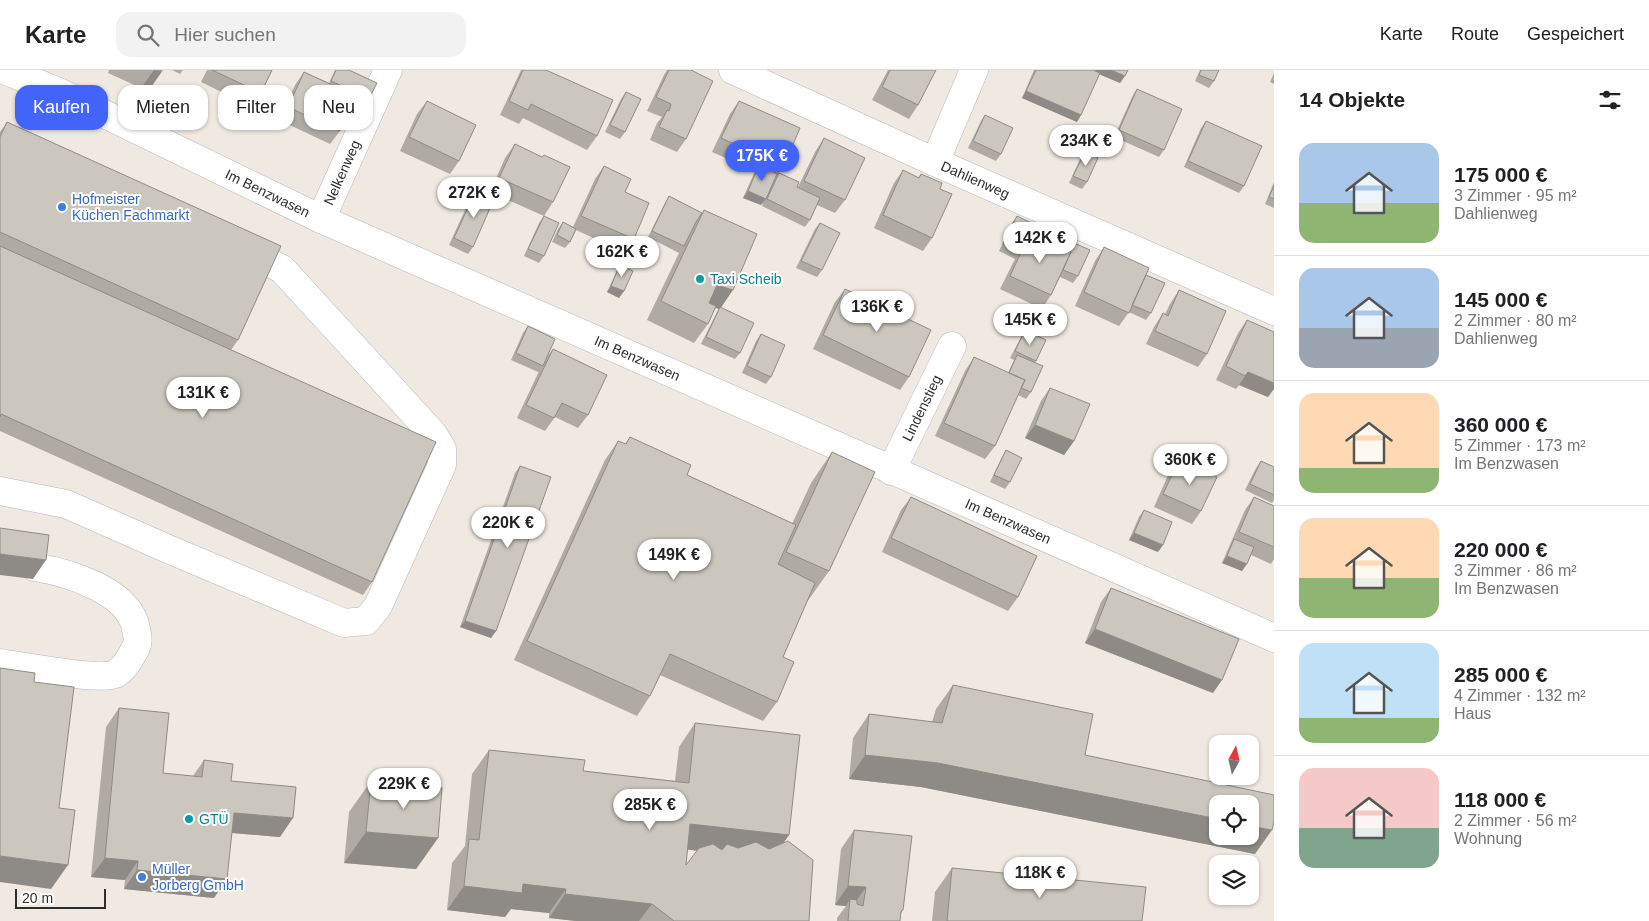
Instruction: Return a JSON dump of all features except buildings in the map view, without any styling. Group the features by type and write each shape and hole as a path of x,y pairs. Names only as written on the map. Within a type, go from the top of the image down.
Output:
{"street":[{"name":"Im Benzwasen","path":"4,70 64,81 321,219 1274,638"},
{"name":"Nelkenweg","path":"321,219 388,70"},
{"name":"Dahlienweg","path":"733,70 935,162 1274,311"},
{"path":"935,162 974,70"},
{"path":"0,492 66,504 344,623 366,621 378,606 442,465 442,449 433,434 282,269 213,236"},
{"name":"Lindenstieg","path":"892,470 952,346"},
{"path":"0,663 94,676 114,674 130,661 139,643 135,620 120,603 99,587 78,578 34,567"}],"place":[{"name":"Hofmeister Küchen Fachmarkt","path":"62,207"},
{"name":"Taxi Scheib","path":"700,279"},
{"name":"GTÜ","path":"189,819"},
{"name":"Müller Jorberg GmbH","path":"142,877"}]}
